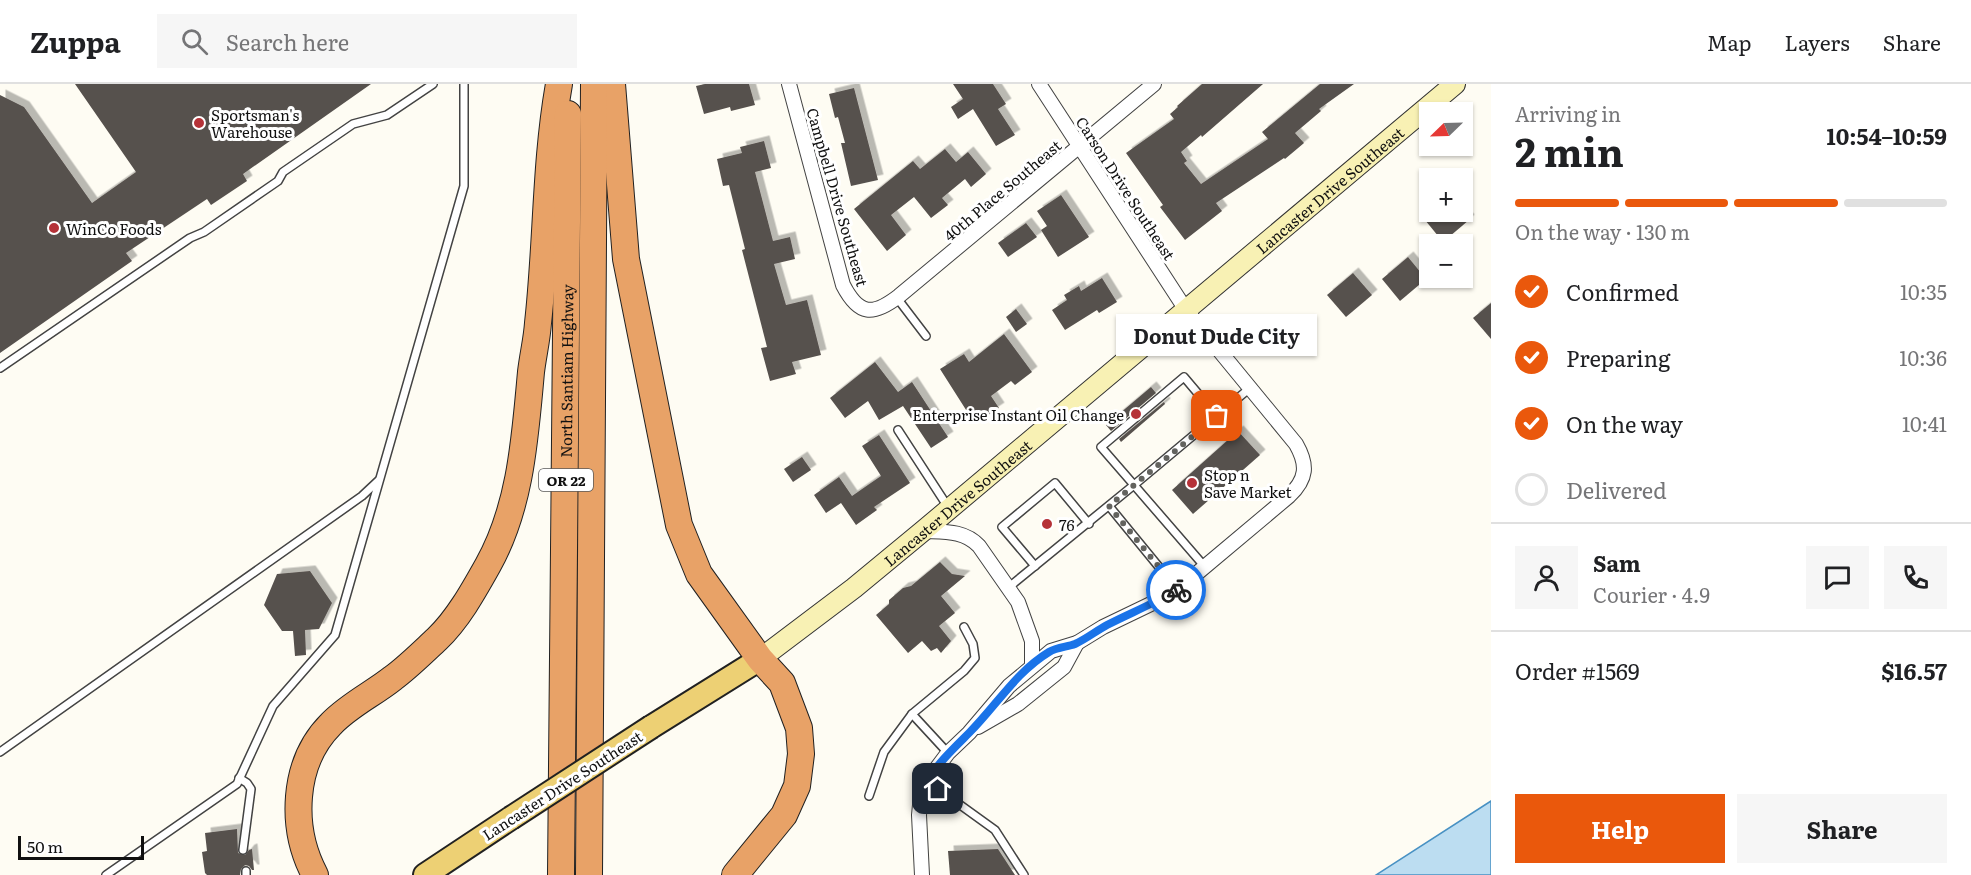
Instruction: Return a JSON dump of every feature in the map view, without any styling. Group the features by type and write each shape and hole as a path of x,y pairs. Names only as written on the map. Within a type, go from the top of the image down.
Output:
{"highway":[{"path":"315,875 300,835 298,812 299,788 304,769 317,741 331,724 357,702 394,678 439,637 467,601 490,562 508,518 520,472 526,426 538,322 552,121 559,84"},
{"name":"North Santiam Highway","path":"561,875 568,84"},
{"name":"North Santiam Highway","path":"589,875 594,84"},
{"path":"612,84 626,260 679,525 699,574 760,658 782,683 799,728 801,754 796,786 784,815 735,875"}],"main road":[{"name":"Lancaster Drive Southeast","path":"425,875 760,658 854,588 1455,84"}],"street":[{"name":"Campbell Drive Southeast","path":"789,84 843,285 856,305 867,311"},
{"name":"Carson Drive Southeast","path":"1039,84 1186,310 1301,453 1304,461 1302,480 1289,496 1205,567"},
{"name":"40th Place Southeast","path":"867,311 876,311 897,298 1154,84"},
{"path":"923,531 961,534 973,539 1018,602 1032,641 1032,664"},
{"path":"922,875 919,815 921,795 927,781 948,753 969,733 1009,686 1032,664 1051,651 1077,643 1103,627 1157,601 1205,567"},
{"path":"969,733 1018,704 1064,667 1077,643"}],"lane":[{"path":"0,369 190,238 204,232 278,181 283,172 353,124 387,115 433,84"},
{"path":"106,875 237,784 273,706 335,635 464,186 464,84"},
{"path":"897,298 926,336"},
{"path":"1205,567 1187,549 1101,447 1184,377 1217,416"},
{"path":"1009,587 1089,524 1250,388"},
{"path":"898,430 950,509"},
{"path":"0,752 362,496 378,480"},
{"path":"1035,566 1002,527 1055,483 1089,524"},
{"path":"1109,506 1177,589"},
{"path":"869,796 884,752 912,714 964,671 975,658 973,644 964,627"},
{"path":"912,714 948,753"},
{"path":"240,778 247,783 250,789 243,850"},
{"path":"927,781 995,830 1024,875"}],"water":[{"path":"1491,801 1491,875 1376,875"}],"building":[{"path":"75,84 371,84 243,174 247,181 211,205 207,199 126,253 132,261 0,353 0,95 24,107 92,203 136,172"},
{"path":"749,84 755,105 731,111 730,107 704,114 696,86"},
{"path":"953,84 993,84 1006,104 998,109 1015,135 996,146 973,109 958,119 951,107 963,99"},
{"path":"1202,84 1263,84 1202,137 1201,135 1181,152 1187,161 1184,163 1201,184 1268,139 1262,132 1320,84 1354,84 1319,109 1321,111 1295,133 1304,143 1285,159 1216,203 1222,211 1185,240 1160,207 1163,205 1126,153 1174,119 1170,114"},
{"path":"854,88 878,180 851,186 841,143 845,143 829,94"},
{"path":"764,141 771,168 755,172 773,241 790,237 795,259 774,264 786,305 807,300 821,355 792,362 796,374 770,381 761,348 767,347 742,250 745,249 729,185 723,186 717,159 742,153 740,147"},
{"path":"945,149 956,162 968,152 986,174 971,187 965,179 942,198 948,205 931,218 914,197 891,215 906,235 887,251 854,209 913,161 920,169"},
{"path":"1061,195 1089,237 1058,257 1041,230 1047,226 1037,211"},
{"path":"1427,222 1467,222 1452,234 1436,234"},
{"path":"1026,223 1037,237 1008,257 998,243"},
{"path":"1408,257 1419,270 1419,285 1400,301 1382,279"},
{"path":"1353,273 1372,295 1346,317 1327,295"},
{"path":"1102,278 1117,302 1099,313 1097,310 1065,330 1052,310 1067,300 1064,295 1079,286 1081,291"},
{"path":"1491,303 1491,339 1473,318"},
{"path":"1016,309 1027,324 1016,332 1006,317"},
{"path":"1004,334 1032,372 1015,385 1011,381 991,396 999,408 975,424 940,369 964,354 969,362"},
{"path":"875,362 898,392 912,382 948,437 931,448 903,406 879,420 868,401 845,418 830,398"},
{"path":"1151,387 1156,393 1111,431 1106,425"},
{"path":"1164,402 1165,404 1121,442 1119,439"},
{"path":"1238,431 1260,455 1193,514 1172,490"},
{"path":"879,435 910,483 874,507 877,510 856,525 841,503 826,513 814,495 839,477 852,496 881,476 862,446"},
{"path":"802,457 811,470 793,482 784,469"},
{"path":"940,562 952,574 965,576 941,596 955,613 939,626 951,641 941,653 937,648 931,651 922,641 908,653 876,615 903,588 911,586"},
{"path":"310,571 332,603 319,629 305,630 306,655 295,656 293,631 282,631 264,605 277,574"},
{"path":"237,829 238,853 245,855 252,849 254,870 245,865 240,875 207,875 202,852 207,851 205,833"},
{"path":"998,849 1015,875 950,875 948,851"}],"way so far":[{"path":"1176,590 1109,506 1217,416"}],"place":[{"name":"Sportsman's Warehouse","path":"199,123"},
{"name":"WinCo Foods","path":"54,228"},
{"name":"Enterprise Instant Oil Change","path":"1136,414"},
{"name":"Donut Dude City","path":"1217,416"},
{"name":"Stop n Save Market","path":"1192,483"},
{"name":"76","path":"1047,524"}],"route":[{"path":"938,789 927,781 936,767 1009,686 1032,664 1051,651 1077,643 1103,627 1176,590"}]}
